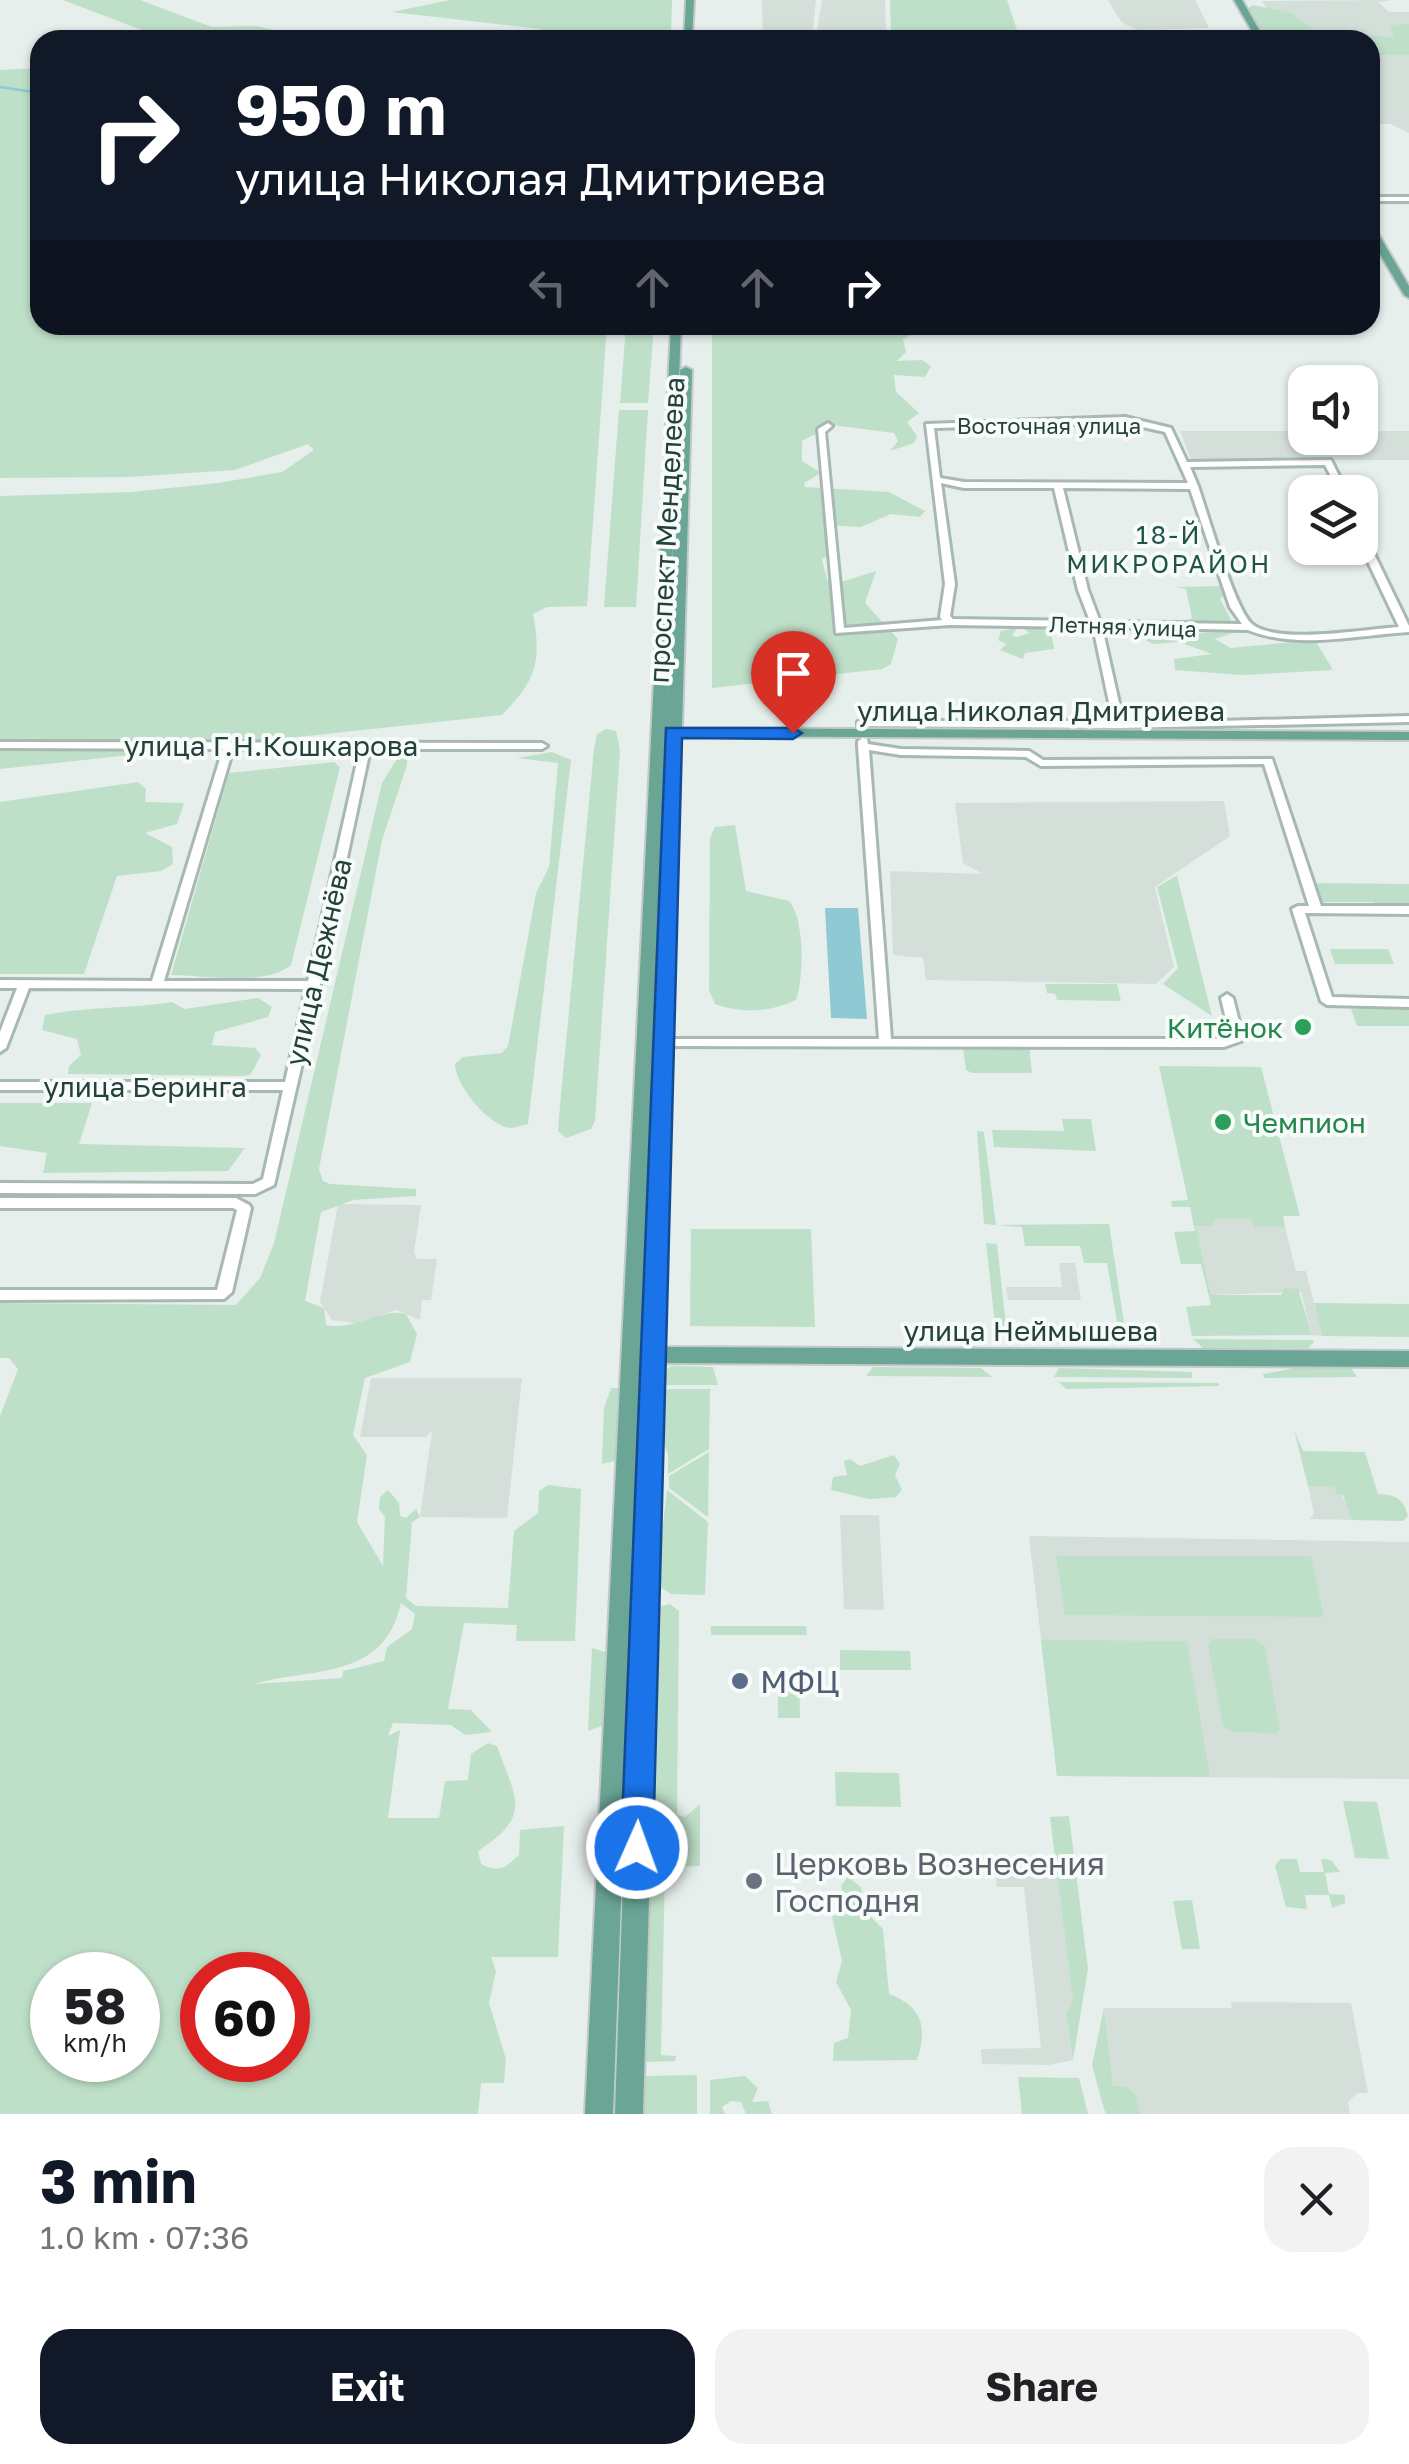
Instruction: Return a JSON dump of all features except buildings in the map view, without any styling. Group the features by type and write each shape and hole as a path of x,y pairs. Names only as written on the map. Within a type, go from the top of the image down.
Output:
{"main road":[{"path":"1238,0 1255,30"},
{"path":"690,30 694,3"},
{"path":"694,3 697,30"},
{"path":"1380,245 1409,295"},
{"name":"проспект Менделеева","path":"647,1212 663,1043 673,732 676,335"},
{"name":"проспект Менделеева","path":"629,2114 628,1737 678,410 686,335"},
{"name":"улица Николая Дмитриева","path":"673,732 1409,736"},
{"name":"улица Неймышева","path":"641,1355 1409,1360"},
{"name":"проспект Менделеева","path":"599,2114 628,1737"}],"street":[{"path":"1380,199 1409,199"},
{"name":"Восточная улица","path":"937,480 929,426 1125,420 1168,430 1184,466"},
{"name":"Летняя улица","path":"828,426 822,430 835,555 836,630 950,622 1187,630 1250,627 1292,636 1407,629"},
{"path":"1250,627 1235,608 1184,466 1328,462 1337,475"},
{"path":"950,622 944,613 950,584 937,480 964,486 993,482 1058,487 1194,486"},
{"path":"1058,487 1119,724"},
{"path":"1375,565 1407,629"},
{"path":"863,735 1119,724 1409,719"},
{"path":"863,735 900,752 1029,754 1041,763 1268,761 1316,909"},
{"path":"863,735 885,1042"},
{"name":"улица Г.Н.Кошкарова","path":"0,745 542,746"},
{"path":"157,985 229,745"},
{"name":"улица Дежнёва","path":"0,1188 255,1189 270,1179 366,746"},
{"path":"1409,910 1298,910 1326,1002 1409,1002"},
{"path":"0,984 314,985"},
{"path":"0,1048 24,984"},
{"path":"663,1043 1224,1044 1237,1038 1227,998"},
{"name":"улица Беринга","path":"0,1086 290,1086"},
{"path":"0,1203 242,1204 225,1292 219,1295 0,1295"}],"shaded area":[{"path":"762,0 816,0 813,30 763,30"},
{"path":"822,0 885,0 886,30 817,30"},
{"path":"1108,0 1195,0 1209,28 1137,30 1121,22"},
{"path":"1392,0 1378,2 1389,12 1409,12 1409,31 1403,40 1380,40 1380,30 1280,30 1262,1"},
{"path":"1409,52 1409,133 1391,124 1380,124 1380,53"},
{"path":"1180,431 1288,431 1288,455 1378,455 1378,431 1409,431 1409,460 1191,460"},
{"path":"1224,801 1230,836 1155,887 1174,967 1156,984 926,980 923,958 893,955 890,871 983,874 963,863 955,803"},
{"path":"338,1204 421,1205 414,1252 417,1259 437,1259 431,1300 422,1300 420,1320 396,1310 355,1323 332,1320 320,1302"},
{"path":"1213,1219 1252,1219 1254,1227 1285,1227 1296,1271 1306,1271 1322,1336 1312,1335 1301,1292 1211,1295 1196,1226 1214,1226"},
{"path":"1059,1263 1075,1263 1081,1300 1008,1300 1006,1287 1062,1287"},
{"path":"371,1378 522,1378 507,1518 420,1517 432,1431 426,1437 360,1437"},
{"path":"1308,1486 1335,1486 1357,1520 1309,1519 1314,1514"},
{"path":"840,1515 879,1515 884,1610 844,1609"},
{"path":"1029,1536 1409,1542 1409,1779 1057,1776"},
{"path":"996,1876 1058,1877 1073,2002 1066,2013 1073,2060 1049,2065 982,2064 981,2049 1041,2048 1024,1887 997,1887"},
{"path":"1231,2002 1351,2003 1368,2093 1357,2093 1348,2102 1350,2114 1140,2114 1136,2095 1129,2088 1113,2087 1104,2008 1232,2008"}],"green space":[{"path":"63,0 140,0 212,27 257,26 274,30 141,30"},
{"path":"450,0 672,0 671,30 539,30 392,12"},
{"path":"890,0 1007,0 1017,30 891,30"},
{"path":"1252,5 1292,13 1313,30 1260,30 1248,9"},
{"path":"1409,24 1409,55 1380,55 1380,36 1394,37 1390,25"},
{"path":"30,68 30,335 606,335 587,606 547,607 533,614 537,645 534,669 502,715 0,769 0,496 131,492 218,483 282,472 314,450 308,444 235,470 129,477 0,478 0,70"},
{"path":"625,335 653,335 648,403 620,403"},
{"path":"712,335 911,335 903,339 906,352 897,361 922,360 931,366 925,377 894,375 896,392 919,413 907,422 917,436 914,443 890,451 898,441 894,433 832,425 802,441 802,461 821,473 804,483 805,487 889,492 925,511 920,517 891,514 861,527 824,525 835,551 822,559 827,580 835,584 876,571 865,603 898,639 891,664 882,669 712,688"},
{"path":"619,410 648,410 636,607 604,607"},
{"path":"1221,586 1225,593 1220,599 1231,620 1225,624 1179,623 1192,618 1186,589 1176,587"},
{"path":"1017,628 1012,635 1016,637 1030,633 1022,628 1058,628 1052,637 1054,649 1025,653 1023,659 1000,650 1006,644 998,640 1001,631"},
{"path":"1239,631 1215,639 1231,648 1315,640 1333,670 1243,675 1175,670 1174,659 1212,654 1179,642 1153,644 1137,636"},
{"path":"606,729 616,731 620,750 595,1121 591,1129 566,1138 558,1131 594,749 597,734"},
{"path":"552,752 571,760 528,1124 512,1128 494,1121 475,1104 461,1083 455,1064 463,1057 502,1053 508,1046 536,893 549,867 558,763 517,758"},
{"path":"400,754 407,757 407,765 382,840 319,1169 323,1181 330,1184 416,1189 416,1196 353,1200 321,1212 305,1301 324,1308 326,1325 347,1325 396,1313 406,1314 417,1334 410,1362 365,1378 353,1435 367,1455 357,1522 383,1566 385,1517 379,1509 380,1497 388,1490 399,1503 400,1516 406,1518 416,1509 420,1517 412,1522 406,1598 416,1606 508,1608 514,1531 538,1513 539,1491 548,1485 581,1489 575,1641 516,1641 517,1625 464,1623 448,1709 471,1710 492,1732 465,1735 451,1725 393,1723 388,1736 400,1730 388,1818 439,1818 445,1781 468,1780 471,1754 488,1743 497,1746 515,1805 507,1827 478,1851 481,1864 497,1869 519,1855 520,1830 564,1826 558,1957 491,1957 496,1971 489,2003 506,2059 504,2083 481,2083 478,2114 0,2114 0,1416 18,1369 9,1358 0,1358 0,1303 236,1305 260,1278 274,1243 382,783","holes":["401,1603 415,1614 412,1629 387,1647 384,1661 343,1671 342,1678 254,1684 343,1666 362,1658 379,1646 392,1628"]},
{"path":"334,762 340,767 291,965 280,972 250,978 171,975 229,773"},
{"path":"138,782 146,789 145,802 184,803 177,824 145,833 172,847 173,864 161,871 117,876 84,974 0,974 0,802"},
{"path":"735,825 746,891 789,901 798,921 802,964 796,1000 766,1009 745,1010 715,1004 709,990 710,838 715,827"},
{"path":"1177,876 1212,1016 1163,984 1178,968 1157,887"},
{"path":"1409,884 1409,903 1376,907 1374,902 1324,902 1323,907 1314,885"},
{"path":"1330,949 1388,949 1394,964 1335,964"},
{"path":"1045,984 1117,984 1121,1001 1057,1000 1055,994 1047,993"},
{"path":"258,998 272,1007 268,1017 215,1032 212,1045 255,1048 261,1055 251,1074 244,1076 68,1074 69,1066 81,1055 77,1039 42,1030 45,1015 62,1012 172,1002 185,1009"},
{"path":"1351,1009 1409,1009 1409,1026 1357,1026"},
{"path":"1029,1046 1032,1073 972,1073 966,1070 963,1048"},
{"name":"Чемпион","path":"1159,1066 1261,1067 1300,1216 1283,1216 1285,1227 1254,1227 1251,1219 1214,1219 1214,1226 1196,1226 1211,1295 1281,1295 1285,1288 1298,1289 1312,1335 1192,1336 1186,1307 1211,1305 1201,1264 1181,1264 1174,1232 1195,1231 1190,1207 1172,1207 1171,1201 1188,1200"},
{"path":"0,1103 92,1103 79,1144 245,1148 228,1171 43,1173 47,1153 0,1146"},
{"path":"1062,1119 1091,1119 1096,1151 994,1147 992,1130 1064,1131"},
{"path":"977,1131 984,1132 996,1225 984,1224"},
{"path":"1109,1224 1126,1336 1021,1335 1119,1334 1107,1263 1084,1263 1080,1246 1025,1246 1022,1227 997,1225"},
{"path":"691,1229 811,1229 815,1327 690,1326"},
{"path":"986,1243 997,1244 1007,1334 996,1334"},
{"path":"1314,1303 1409,1304 1409,1337 1322,1336"},
{"path":"1193,1339 1314,1342 1308,1348 1203,1348"},
{"path":"672,1366 713,1367 718,1385 661,1385 662,1371"},
{"path":"873,1367 981,1368 992,1377 866,1376"},
{"path":"1059,1368 1192,1372 1192,1378 1054,1377"},
{"path":"1294,1368 1351,1368 1357,1377 1264,1378 1263,1374"},
{"path":"1059,1382 1218,1383 1220,1386 1066,1389"},
{"path":"611,1388 623,1388 618,1460 602,1464 604,1408"},
{"path":"662,1389 710,1389 709,1449 668,1474 668,1454 661,1437"},
{"path":"1294,1430 1303,1451 1365,1452 1378,1494 1398,1499 1408,1516 1403,1521 1352,1520 1343,1495 1337,1494 1334,1486 1308,1486"},
{"path":"709,1452 708,1517 669,1488 669,1476"},
{"path":"894,1455 900,1464 895,1475 902,1490 896,1497 869,1499 831,1490 833,1477 847,1475 844,1461 850,1459 860,1466"},
{"path":"667,1490 708,1522 705,1595 671,1594 656,1585"},
{"path":"1056,1556 1311,1556 1324,1617 1065,1615"},
{"path":"670,1604 679,1611 677,1815 685,1817 700,1804 700,1866 665,1867 661,2055 676,2056 675,2061 644,2062 657,1607"},
{"path":"711,1626 806,1626 807,1635 711,1635"},
{"path":"1212,1639 1255,1639 1265,1647 1280,1729 1276,1733 1232,1732 1223,1726 1208,1646"},
{"path":"1041,1640 1187,1641 1210,1777 1057,1776"},
{"path":"592,1648 609,1653 605,1725 588,1731"},
{"path":"840,1650 910,1651 911,1670 840,1670"},
{"path":"778,1673 799,1673 800,1718 778,1718"},
{"path":"835,1772 899,1773 901,1807 836,1806"},
{"path":"1343,1801 1377,1802 1389,1859 1355,1858"},
{"path":"1069,1816 1088,1969 1073,2060 1066,2013 1073,2002 1050,1817"},
{"path":"1280,1859 1297,1859 1300,1872 1324,1872 1321,1859 1331,1860 1340,1872 1325,1873 1329,1894 1345,1895 1345,1903 1332,1908 1329,1895 1305,1895 1307,1909 1286,1907 1275,1866"},
{"path":"848,1877 861,1887 863,1909 883,1929 889,1994 909,2005 920,2019 922,2037 917,2060 833,2061 834,2043 848,2038 851,2010 836,1982 842,1961 832,1917 845,1907 841,1886"},
{"path":"1192,1900 1200,1949 1182,1949 1173,1901"},
{"path":"1104,2008 1113,2086 1128,2087 1136,2095 1140,2114 1106,2114 1104,2109 1092,2065"},
{"path":"697,2075 697,2114 638,2114 643,2076"},
{"path":"745,2076 758,2088 752,2102 768,2101 772,2114 746,2114 741,2102 731,2101 722,2107 725,2114 710,2114 710,2080"},
{"path":"1018,2077 1079,2078 1088,2114 1022,2114"}],"water":[{"path":"825,908 858,908 867,1019 831,1018"}],"waterway":[{"path":"0,87 30,92"}],"place":[{"name":"Китёнок","path":"1303,1027"},
{"name":"Чемпион","path":"1223,1122"},
{"name":"МФЦ","path":"740,1681"},
{"name":"Церковь Вознесения Господня","path":"754,1881"}],"district":[{"name":"18-Й МИКРОРАЙОН","path":"1169,548"}],"route":[{"path":"637,1848 673,732 793,733"}]}
